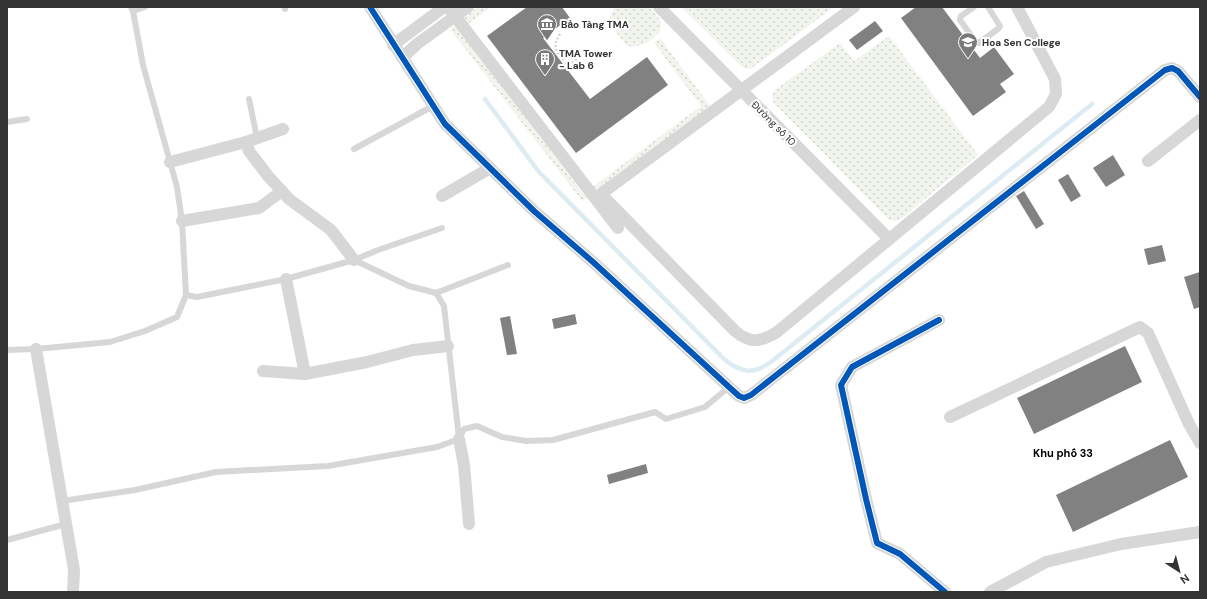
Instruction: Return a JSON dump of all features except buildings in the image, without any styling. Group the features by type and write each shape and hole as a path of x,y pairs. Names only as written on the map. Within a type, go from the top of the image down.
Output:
{"street":[{"path":"370,7 445,124 534,212 594,262 741,397 751,395 1165,70 1172,68 1178,71 1200,97"},
{"path":"393,45 444,7"},
{"path":"402,58 452,12 468,7"},
{"name":"Đường số 10","path":"659,7 889,239"},
{"path":"854,7 601,194 735,331 745,339 764,339 776,332 1050,107 1055,98 1055,79 1017,7"},
{"path":"452,12 618,228"},
{"path":"1148,161 1200,120"},
{"path":"170,162 246,142 283,129"},
{"path":"246,142 249,151 255,160 289,199 331,230 354,260"},
{"path":"442,196 490,168"},
{"path":"182,221 259,208 282,191"},
{"path":"286,279 305,374"},
{"path":"939,320 852,367 842,385 866,499 877,543 900,554 945,592"},
{"path":"950,417 1140,327 1148,334 1189,424 1200,443"},
{"path":"263,371 305,374 367,362 413,350 448,346"},
{"path":"36,349 74,570 73,592"},
{"path":"459,439 464,465 469,524"},
{"path":"990,592 1046,562 1121,544 1200,532"}],"lane":[{"path":"7,350 36,349 110,342 145,331 176,317 186,295 184,233 177,187 143,65 132,9 145,7"},
{"path":"974,7 962,16 960,20 975,41 979,43 1000,26 988,7"},
{"path":"249,99 257,138"},
{"path":"354,150 433,106"},
{"path":"7,122 27,119"},
{"path":"186,295 198,297 286,279 354,260 442,228"},
{"path":"354,260 409,286 436,293 508,265"},
{"path":"436,293 444,306 459,439"},
{"path":"62,501 135,490 216,472 328,466 437,447 459,439 464,429 477,426 502,437 526,441 553,440 655,412 666,419 705,407 729,387"},
{"path":"7,540 66,524"}],"path":[{"path":"560,34 556,40 555,46 567,67 579,57"}],"shaded area":[{"path":"478,7 491,7 460,30 583,194 701,106 654,43 660,38 711,107 582,201 450,29"},
{"path":"616,7 650,7 661,21 660,32 645,44 638,46 627,46 616,32 611,21 610,16"},
{"path":"681,7 834,7 752,68 747,69 741,66"},
{"path":"889,36 978,155 901,219 894,221 888,219 774,103 773,98 775,90 840,43 854,61"}],"waterway":[{"path":"485,99 539,172 724,359 730,364 747,371 758,369 771,362 1092,104"}],"cycle path":[{"path":"370,7 445,124 534,211 593,262 739,396 744,398 751,395 1165,70 1172,68 1178,71 1200,97"},
{"path":"939,320 852,367 841,385 877,543 900,554 945,592"}],"place":[{"name":"Bảo Tàng TMA","path":"547,41"},
{"name":"Hoa Sen College","path":"968,59"},
{"name":"TMA Tower - Lab 6","path":"545,76"}],"district":[{"name":"Khu phố 33","path":"1063,453"}]}
